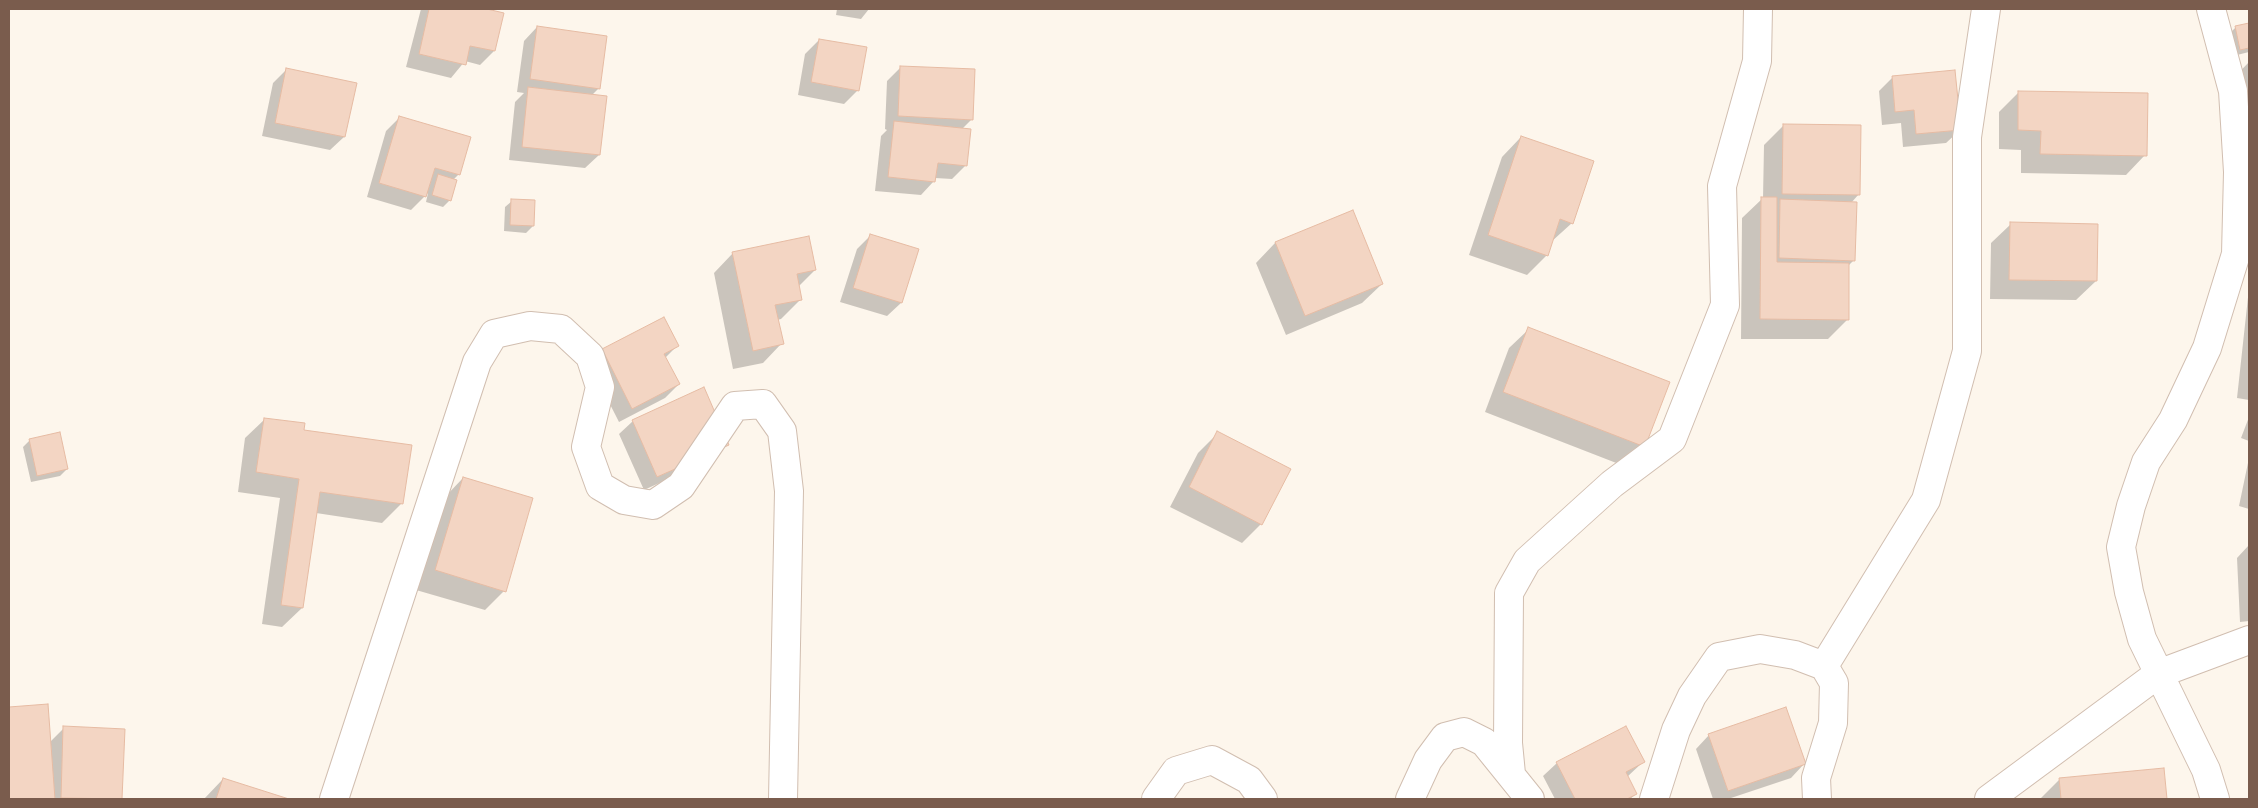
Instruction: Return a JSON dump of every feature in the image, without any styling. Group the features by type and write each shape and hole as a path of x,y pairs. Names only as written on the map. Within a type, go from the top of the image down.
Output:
{"street":[{"path":"1510,774 1508,734 1509,593 1527,560 1612,484 1672,439 1725,305 1722,186 1757,61 1758,9"},
{"path":"1824,666 1926,500 1966,351 1966,137 1986,9"},
{"path":"2211,9 2233,91 2238,172 2236,254 2207,348 2173,420 2146,462 2131,506 2121,547 2129,592 2142,639 2206,770 2215,799"},
{"path":"334,799 477,362 494,334 530,326 561,329 590,356 600,387 586,447 600,486 624,500 653,505 681,486 735,406 763,404 782,431 789,491 783,799"},
{"path":"1991,799 2158,674 2249,640"},
{"path":"1654,799 1676,730 1692,696 1718,657 1760,649 1795,655 1824,666 1834,683 1832,723 1816,778 1816,799"},
{"path":"1410,799 1428,760 1445,737 1464,732 1484,742 1530,799"},
{"path":"1156,799 1176,771 1212,760 1249,780 1263,799"}],"building":[{"path":"429,9 487,9 504,13 495,51 470,46 466,65 419,54"},
{"path":"2249,23 2249,48 2240,50 2235,26"},
{"path":"537,26 607,36 600,89 530,79"},
{"path":"819,39 867,47 859,91 811,82"},
{"path":"900,66 975,69 973,120 898,116"},
{"path":"286,68 357,83 345,137 275,123"},
{"path":"1955,70 1961,130 1916,134 1914,110 1895,112 1892,76"},
{"path":"528,87 607,96 600,155 522,147"},
{"path":"2018,91 2148,93 2147,156 2040,154 2041,131 2018,130"},
{"path":"399,116 471,137 460,175 435,168 426,197 379,183"},
{"path":"894,121 971,129 967,166 938,163 935,182 888,177"},
{"path":"1783,124 1861,125 1860,195 1782,194"},
{"path":"1521,136 1594,161 1573,224 1560,219 1548,256 1488,235"},
{"path":"438,174 457,180 451,201 432,195"},
{"path":"1761,197 1777,197 1777,262 1849,263 1849,320 1760,319"},
{"path":"511,199 535,200 534,226 510,225"},
{"path":"1780,199 1857,202 1855,261 1779,258"},
{"path":"1353,210 1383,284 1305,316 1275,242"},
{"path":"2010,222 2098,224 2097,281 2009,280"},
{"path":"870,234 919,249 902,303 853,288"},
{"path":"809,236 816,270 797,274 802,300 775,305 784,344 753,351 732,252"},
{"path":"664,317 679,346 664,354 680,384 632,409 602,349"},
{"path":"1528,327 1670,382 1645,447 1503,392"},
{"path":"704,387 729,445 657,477 632,420"},
{"path":"264,418 305,423 304,430 412,445 403,504 320,492 303,608 281,605 299,479 256,472"},
{"path":"1217,431 1291,469 1262,525 1189,487"},
{"path":"60,432 68,469 37,476 29,439"},
{"path":"463,477 533,498 506,592 435,570"},
{"path":"48,704 55,799 9,799 9,707"},
{"path":"1786,707 1806,764 1728,791 1708,734"},
{"path":"63,726 125,729 122,799 61,798"},
{"path":"1626,726 1645,762 1626,772 1637,794 1627,799 1575,799 1556,762"},
{"path":"2164,768 2167,799 2061,799 2059,778"},
{"path":"223,778 289,799 216,799"}]}
